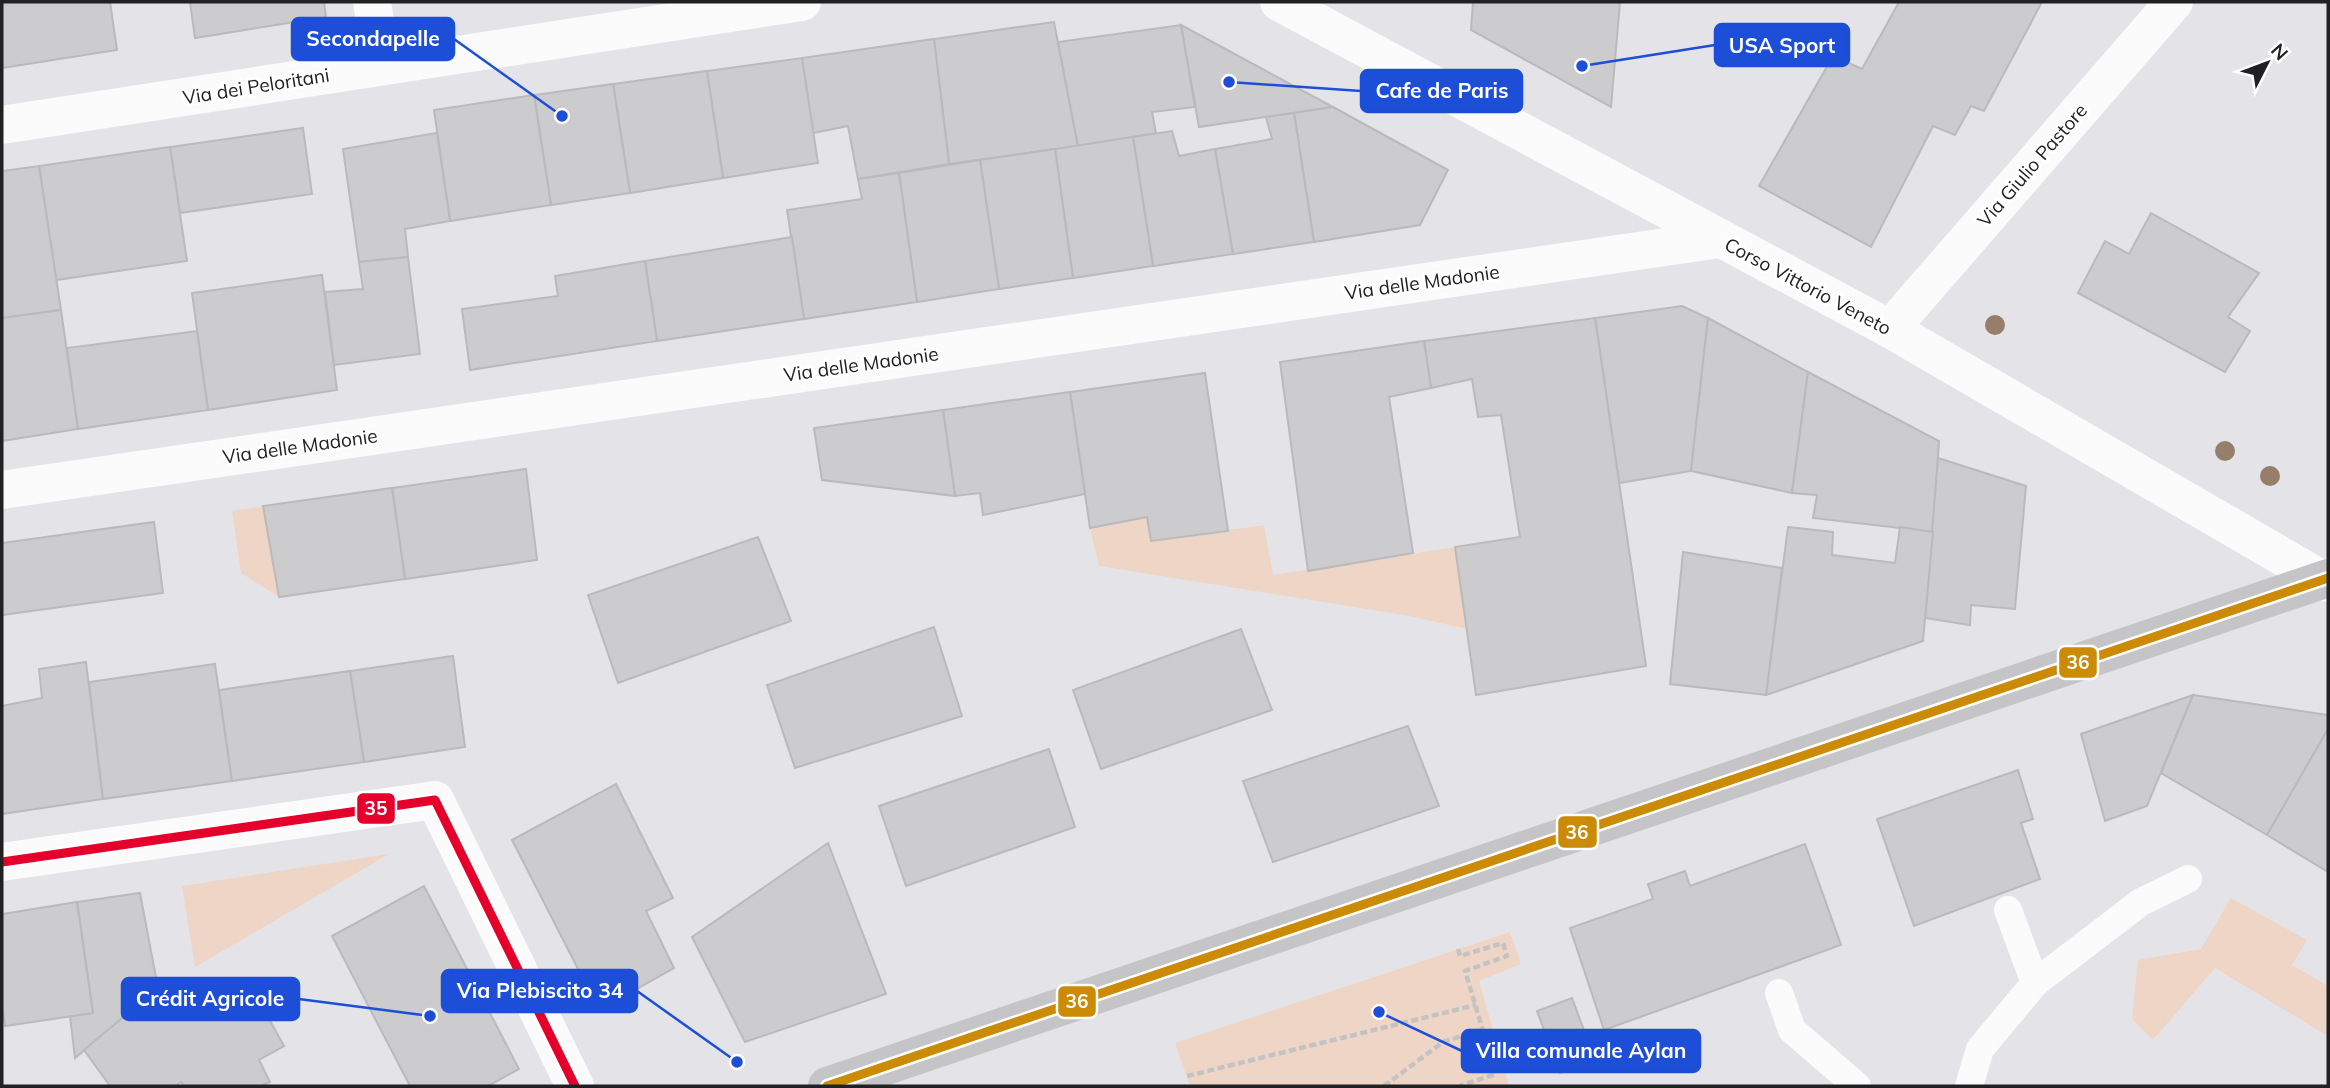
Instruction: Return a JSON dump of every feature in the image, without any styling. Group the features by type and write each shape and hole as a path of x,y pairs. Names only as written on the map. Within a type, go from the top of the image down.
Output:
{"street":[{"path":"372,2 382,66"},
{"name":"Via dei Peloritani","path":"2,125 802,2"},
{"name":"Corso Vittorio Veneto","path":"1279,2 1890,329 2326,578"},
{"name":"Via Giulio Pastore","path":"1890,329 2174,2"},
{"name":"Via delle Madonie","path":"2,490 1720,239"},
{"path":"827,1086 2326,578"},
{"path":"2,862 435,800 575,1086"}],"lane":[{"path":"1969,1086 1980,1049 2035,983 2141,902 2188,879"},
{"path":"2008,910 2035,983"},
{"path":"1779,993 1792,1030 1857,1086"}],"path":[{"path":"1458,949 1460,956 1503,943 1507,956 1465,971 1496,1074 1459,1086"},
{"path":"1186,1076 1476,1005"},
{"path":"1384,1086 1443,1042 1483,1029"}],"shaded area":[{"path":"263,506 279,597 241,573 232,511"},
{"path":"1147,517 1151,541 1264,525 1273,575 1455,547 1467,629 1404,615 1099,566 1090,528"},
{"path":"389,854 195,967 182,886"},
{"path":"2231,898 2307,940 2292,965 2328,986 2328,1036 2215,968 2153,1040 2132,1019 2138,960 2201,949"},
{"path":"1510,932 1521,964 1479,981 1509,1086 1190,1086 1175,1043"}],"building":[{"path":"2,2 110,2 117,50 2,68"},
{"path":"190,2 324,2 326,17 195,38"},
{"path":"1473,2 1620,2 1611,107 1471,30"},
{"path":"1899,2 2042,2 1984,111 1971,106 1955,135 1933,126 1871,247 1759,186 1833,56 1862,69"},
{"path":"1054,22 1078,146 949,164 934,39"},
{"path":"1181,25 1333,107 1199,127"},
{"path":"1181,25 1195,107 1152,112 1156,133 1078,146 1058,42"},
{"path":"934,39 949,164 858,179 848,126 813,133 802,58"},
{"path":"802,58 818,163 723,178 707,71"},
{"path":"707,71 723,178 630,193 613,84"},
{"path":"613,84 630,193 551,205 534,95"},
{"path":"534,95 551,205 450,221 434,110"},
{"path":"1333,107 1448,170 1420,225 1314,242 1294,113"},
{"path":"1294,113 1314,242 1233,254 1215,149 1272,139 1266,117"},
{"path":"303,128 312,194 180,213 170,147"},
{"path":"1172,131 1179,156 1215,149 1233,254 1153,266 1133,137"},
{"path":"437,133 450,221 405,229 408,257 359,262 343,149"},
{"path":"1133,137 1153,266 1073,278 1055,149"},
{"path":"170,147 187,261 56,280 39,166"},
{"path":"1055,149 1073,278 999,289 980,160"},
{"path":"980,160 999,289 917,302 899,173"},
{"path":"39,166 61,310 2,318 2,171"},
{"path":"899,173 917,302 804,319 787,210 862,199 858,179"},
{"path":"2151,213 2259,273 2228,317 2250,331 2225,372 2078,293 2105,241 2129,254"},
{"path":"792,237 804,319 657,341 645,261"},
{"path":"408,257 420,354 334,365 325,292 363,289 359,262"},
{"path":"645,261 657,341 470,370 462,309 558,296 555,276"},
{"path":"322,275 337,390 208,410 192,293"},
{"path":"1682,306 1708,318 1691,471 1619,483 1595,318"},
{"path":"61,310 78,429 2,441 2,318"},
{"path":"1595,318 1646,666 1476,695 1455,547 1520,537 1501,415 1478,417 1472,379 1431,388 1424,341"},
{"path":"1708,318 1808,372 1792,493 1691,471"},
{"path":"197,331 208,410 78,429 67,348"},
{"path":"1424,341 1431,388 1389,397 1413,553 1308,571 1280,362"},
{"path":"1808,372 1939,441 1933,532 1813,518 1817,495 1792,493"},
{"path":"1205,373 1228,531 1151,541 1147,517 1090,528 1070,392"},
{"path":"1070,392 1085,494 983,515 980,493 955,496 943,410"},
{"path":"943,410 955,496 822,480 814,428"},
{"path":"1938,458 2026,486 2015,609 1971,605 1970,625 1925,618"},
{"path":"526,469 537,560 405,579 392,488"},
{"path":"392,488 405,579 279,597 263,506"},
{"path":"154,522 163,593 2,615 2,543"},
{"path":"1788,527 1833,532 1832,555 1895,563 1900,527 1933,532 1923,641 1766,695"},
{"path":"758,537 791,621 618,683 588,595"},
{"path":"1683,552 1782,568 1766,695 1670,684"},
{"path":"934,627 962,716 795,768 767,685"},
{"path":"1241,629 1272,710 1101,769 1073,690"},
{"path":"453,656 465,747 364,762 350,671"},
{"path":"86,662 103,799 2,814 2,706 42,698 39,669"},
{"path":"215,664 232,781 103,799 89,682"},
{"path":"350,671 364,762 232,781 219,690"},
{"path":"2193,695 2147,806 2105,821 2081,734"},
{"path":"2193,695 2328,715 2328,729 2267,835 2161,773"},
{"path":"1408,726 1439,806 1273,862 1243,781"},
{"path":"2328,729 2328,872 2267,835"},
{"path":"1049,749 1075,827 906,886 879,806"},
{"path":"2018,770 2033,819 2021,823 2040,879 1914,926 1877,819"},
{"path":"616,784 673,898 646,911 674,968 599,1010 512,840"},
{"path":"828,843 886,994 745,1042 692,937"},
{"path":"1805,844 1841,945 1604,1030 1570,928 1653,899 1648,884 1685,871 1690,886"},
{"path":"424,886 519,1069 488,1086 410,1086 332,936"},
{"path":"140,893 158,988 75,1058 70,1016 93,1013 77,902"},
{"path":"77,902 93,1013 5,1026 2,1006 2,914"},
{"path":"172,980 187,1015 252,988 284,1046 259,1060 270,1082 261,1086 184,1086 181,1082 175,1086 110,1086 84,1050 158,988"},
{"path":"1572,998 1595,1060 1560,1073 1537,1011"}],"transit line":[{"name":"36","path":"827,1086 2328,578"},
{"name":"35","path":"2,862 435,800 575,1086"}],"place":[{"name":"USA Sport","path":"1582,66"},
{"name":"Cafe de Paris","path":"1229,82"},
{"name":"Secondapelle","path":"562,116"},
{"name":"Villa comunale Aylan","path":"1379,1012"},
{"name":"Crédit Agricole","path":"430,1016"},
{"name":"Via Plebiscito 34","path":"737,1062"}]}
